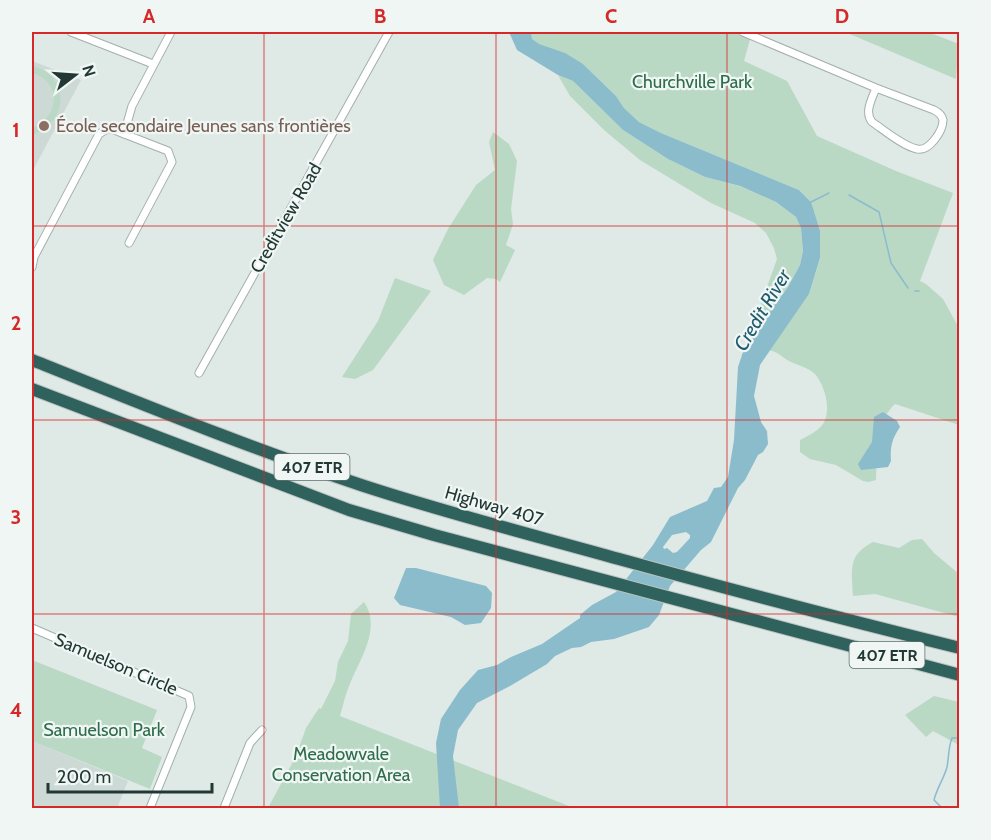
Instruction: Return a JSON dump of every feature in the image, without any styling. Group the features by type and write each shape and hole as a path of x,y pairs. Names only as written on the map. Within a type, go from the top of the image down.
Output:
{"highway":[{"name":"Highway 407","path":"32,360 196,425 360,484 468,518 820,614 960,648"},
{"name":"407 ETR","path":"32,388 349,510 434,535 960,675"}],"street":[{"path":"71,32 81,33 153,64"},
{"path":"124,134 132,106 171,32"},
{"name":"Creditview Road","path":"199,373 389,32"},
{"path":"743,32 876,88 930,108 939,114 943,122 932,143 924,149 915,149 872,122 868,117 868,111 876,88"},
{"path":"32,267 34,257 99,134 109,128 168,151 172,162 129,243"},
{"name":"Samuelson Circle","path":"32,628 189,696 191,707 150,808"},
{"path":"224,808 250,743 262,730"}],"shaded area":[{"name":"École secondaire Jeunes sans frontières","path":"32,61 81,80 32,172"},
{"path":"32,741 128,781 117,808 32,808"}],"green space":[{"name":"Churchville Park","path":"531,32 752,32 744,61 787,81 817,136 953,193 920,281 943,299 959,328 959,425 895,404 889,411 881,429 876,480 868,482 836,465 810,459 800,452 800,440 818,429 826,418 827,405 824,391 815,374 769,350 809,294 820,259 811,202 799,190 639,122 583,64 539,45 532,39"},
{"path":"845,32 928,32 959,44 956,79"},
{"path":"32,66 45,71 54,79 59,89 60,99 59,110 53,120 44,129 32,135 32,128 48,116 54,100 49,84 42,77 32,73"},
{"path":"558,75 573,81 623,130 668,159 705,177 739,186 776,202 796,217 801,228 803,251 800,265 788,287 755,332 743,335 758,312 777,259 766,233 755,223 711,203 640,160 604,130 570,96"},
{"path":"493,132 509,144 517,161 511,209 513,224 506,245 515,250 500,282 487,278 464,295 444,285 433,260 448,229 476,185 495,170 489,142"},
{"path":"395,278 431,291 373,370 355,379 342,377 378,321"},
{"path":"922,539 934,553 959,574 959,617 875,594 853,596 853,564 855,558 865,547 873,542 899,548 912,540"},
{"name":"Meadowvale Conservation Area","path":"364,602 371,621 368,642 340,716 574,808 268,808 296,756 306,728 319,708 321,709 335,681 338,662 348,641 351,614"},
{"name":"Samuelson Park","path":"32,660 157,710 142,748 162,757 150,789 32,741"},
{"path":"934,696 959,702 959,745 933,731 926,737 905,715"}],"water":[{"name":"Credit River","path":"509,32 531,32 532,39 539,44 565,53 583,64 639,122 799,190 811,202 820,231 820,258 809,294 760,365 754,396 761,422 767,431 768,444 758,455 745,480 738,488 711,542 701,550 670,586 659,615 649,627 614,639 591,642 572,648 555,656 547,664 510,686 477,703 458,730 453,756 459,808 440,808 436,743 441,719 460,690 478,670 497,665 542,644 580,618 580,615 592,605 616,592 653,545 670,517 707,501 714,488 721,487 728,477 734,440 738,367 745,346 788,287 800,265 803,251 801,228 796,217 776,202 740,186 705,177 668,159 623,130 573,81 558,75 517,50","holes":["686,532 690,538 677,552 673,553 663,547 672,535"]},
{"path":"883,412 897,421 900,427 892,443 891,461 888,467 861,470 858,464 872,442 874,417"},
{"path":"406,568 416,568 486,586 492,593 491,608 481,623 465,625 451,617 400,605 394,598"}],"waterway":[{"path":"811,202 829,193"},
{"path":"849,195 879,212 891,263 908,288"},
{"path":"942,808 934,800 946,771 952,738 960,738"}],"place":[{"name":"École secondaire Jeunes sans frontières","path":"44,126"}]}
